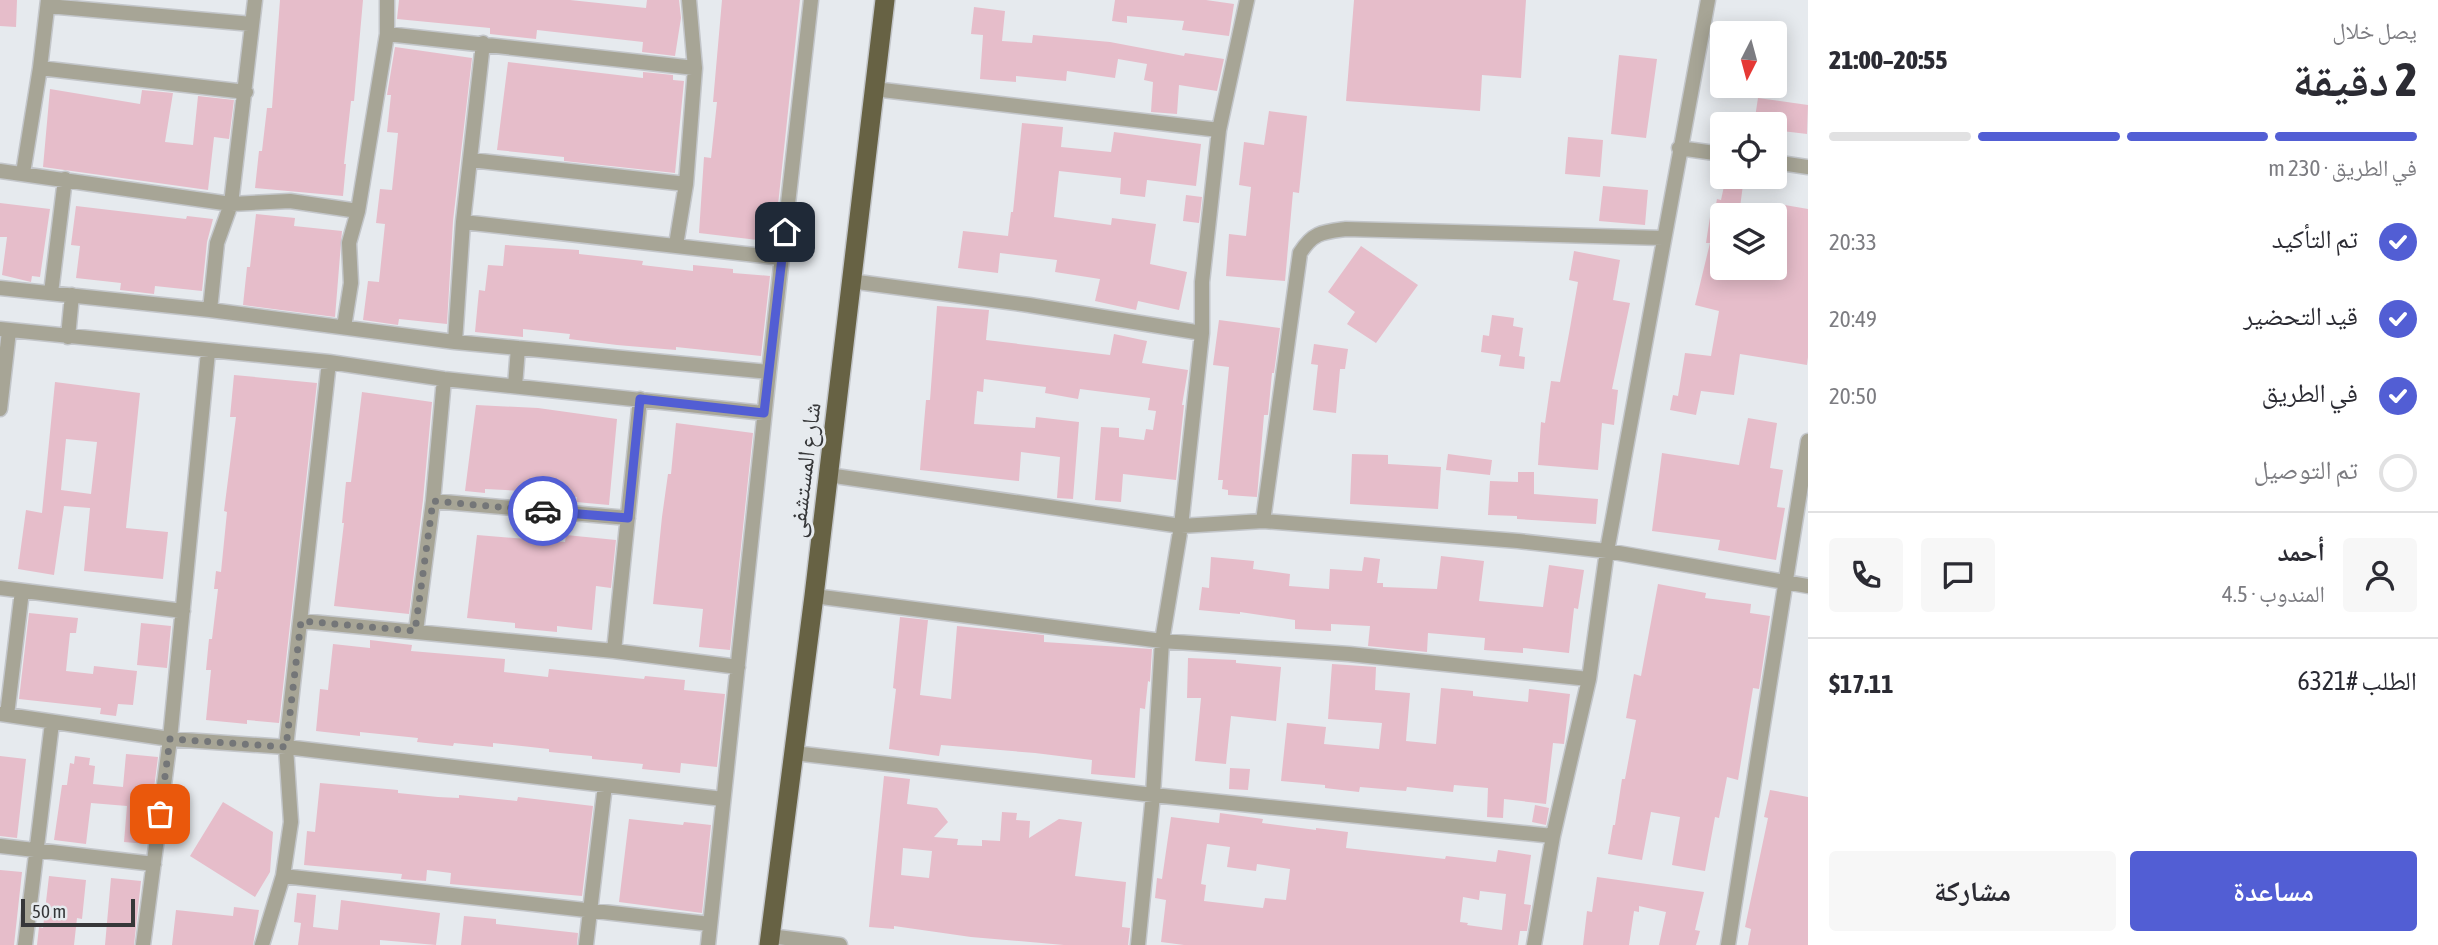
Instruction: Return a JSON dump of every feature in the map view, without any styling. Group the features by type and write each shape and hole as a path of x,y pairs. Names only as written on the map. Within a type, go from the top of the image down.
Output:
{"highway":[{"name":"شارع المستشفى","path":"769,940 814,596 885,0"}],"street":[{"path":"210,310 217,243 231,204 255,0"},
{"path":"344,327 351,283 349,243 358,211 387,34 387,0"},
{"path":"677,245 686,184 695,68 688,0"},
{"path":"708,945 811,0"},
{"path":"1138,945 1153,794 1162,641 1181,526 1202,333 1202,282 1219,130 1247,0"},
{"path":"1534,945 1553,836 1589,679 1607,551 1708,0"},
{"path":"23,173 48,3 252,24"},
{"path":"387,34 695,68"},
{"path":"455,342 463,222 483,43"},
{"path":"40,68 246,92"},
{"path":"874,89 1219,130"},
{"path":"1679,148 1710,152"},
{"path":"471,160 686,184"},
{"path":"1787,164 1808,167"},
{"path":"0,171 231,204 290,201 358,211"},
{"path":"51,293 65,179"},
{"path":"463,222 782,258"},
{"path":"1263,521 1300,253 1309,239 1323,232 1346,229 1663,238"},
{"path":"850,281 1202,333"},
{"path":"0,288 210,310 455,342 769,372"},
{"path":"68,337 72,295"},
{"path":"0,409 5,330 329,362 444,379 764,413"},
{"path":"515,386 518,348"},
{"path":"143,945 170,739 208,352"},
{"path":"261,945 283,876 291,822 286,747 329,362"},
{"path":"415,631 433,501 444,379"},
{"path":"614,652 640,399"},
{"path":"1728,945 1808,441"},
{"path":"828,475 1181,526 1263,521 1518,541 1607,551 1808,586"},
{"path":"433,501 628,518"},
{"path":"0,588 183,611"},
{"path":"22,591 4,714 170,739 286,747 723,799"},
{"path":"814,596 1162,641 1349,654 1589,679"},
{"path":"301,621 738,667"},
{"path":"25,945 52,723"},
{"path":"794,753 1553,836"},
{"path":"586,945 605,785"},
{"path":"0,846 154,864"},
{"path":"283,876 590,912 710,923"},
{"path":"769,940 840,945"}],"building":[{"path":"0,0 17,0 16,27 0,26"},
{"path":"280,0 363,0 354,101 351,101 344,164 343,196 255,188 267,108 272,108"},
{"path":"399,0 570,0 646,8 647,0 679,0 681,18 675,56 642,52 643,42 537,30 536,39 490,34 490,28 397,19"},
{"path":"722,0 800,0 774,242 699,233 704,157 711,158 717,102 713,102"},
{"path":"1115,0 1206,0 1234,4 1229,36 1182,30 1184,21 1127,16 1127,23 1112,21"},
{"path":"1354,0 1526,0 1521,78 1482,75 1480,111 1346,101"},
{"path":"974,7 1005,11 1002,41 1032,43 1033,35 1110,42 1184,56 1185,53 1224,59 1217,91 1179,85 1177,114 1151,112 1153,82 1144,80 1147,64 1118,59 1115,78 1067,71 1066,81 1016,76 1016,82 980,79 983,35 971,34"},
{"path":"395,47 472,58 453,221 447,324 399,319 398,325 363,320 368,281 379,282 385,224 376,223 380,189 392,190 398,133 387,132 391,95 387,95"},
{"path":"1619,55 1657,59 1646,138 1611,134"},
{"path":"508,62 643,78 643,72 673,75 673,80 684,81 675,173 564,161 564,157 497,150"},
{"path":"50,89 140,104 142,90 173,93 165,142 193,145 198,96 234,100 229,139 214,137 208,190 43,167"},
{"path":"1758,98 1808,105 1807,134 1787,132 1787,112 1756,112"},
{"path":"1269,111 1307,116 1299,193 1293,192 1285,281 1226,276 1229,234 1246,236 1251,187 1239,185 1244,142 1264,145"},
{"path":"1022,123 1063,127 1061,147 1111,152 1114,132 1201,144 1196,186 1147,180 1145,197 1120,194 1121,178 1059,171 1054,217 1111,225 1112,218 1156,224 1150,264 1187,272 1179,310 1138,301 1136,310 1095,301 1100,279 1055,272 1057,260 1000,253 998,273 958,268 963,231 1008,236"},
{"path":"1568,137 1603,140 1600,177 1565,174"},
{"path":"1603,186 1648,190 1645,225 1599,221"},
{"path":"1723,189 1742,189 1741,203 1716,203 1717,199 1721,200"},
{"path":"1186,195 1202,197 1199,223 1183,221"},
{"path":"0,203 50,209 40,277 32,276 31,282 2,275 7,237 0,237"},
{"path":"1787,205 1808,209 1807,365 1740,354 1734,395 1701,391 1696,415 1670,410 1673,395 1678,396 1685,353 1711,356 1719,311 1695,305 1710,243 1710,280 1787,280"},
{"path":"76,206 186,219 187,216 213,219 207,242 202,291 155,286 154,294 120,290 121,283 76,278 80,246 71,245"},
{"path":"256,214 295,218 294,226 342,231 335,317 243,305"},
{"path":"1710,217 1710,243 1706,243"},
{"path":"505,245 579,250 579,254 643,261 642,265 693,271 693,265 733,269 733,273 770,276 761,356 676,347 676,350 617,345 569,339 570,334 523,329 523,337 475,332 479,290 485,291 488,265 503,266"},
{"path":"1361,246 1418,285 1376,343 1347,324 1355,312 1328,292"},
{"path":"1574,251 1620,260 1613,300 1630,303 1612,389 1618,390 1614,425 1602,423 1598,470 1538,465 1541,422 1545,423 1551,381 1560,382 1578,282 1569,280"},
{"path":"937,306 989,310 986,340 1110,355 1114,334 1147,341 1142,363 1188,370 1182,405 1176,480 1123,474 1121,502 1095,500 1101,427 1119,428 1119,437 1144,440 1146,429 1153,430 1156,411 1148,410 1150,398 1080,389 1078,399 1045,393 1046,387 984,379 983,392 977,391 974,424 1035,428 1036,417 1079,422 1073,499 1057,498 1060,457 1021,452 1019,481 920,470 926,400 930,400"},
{"path":"1492,315 1514,318 1513,326 1523,328 1519,356 1525,357 1524,369 1499,366 1501,355 1481,352 1483,335 1489,336"},
{"path":"1219,320 1280,328 1268,415 1264,415 1257,497 1228,495 1228,490 1222,489 1223,480 1218,480 1229,367 1213,365"},
{"path":"1314,344 1348,349 1345,369 1340,369 1336,413 1313,410 1318,365 1311,364"},
{"path":"234,375 317,383 279,723 247,720 247,724 206,720 211,670 206,670 209,639 212,639 218,589 214,589 216,571 221,572 227,512 224,511 236,417 230,417"},
{"path":"55,382 140,393 126,528 168,532 163,579 84,571 90,508 64,506 54,575 18,569 26,510 42,513","holes":["66,439 97,442 91,494 61,490"]},
{"path":"362,392 432,402 409,614 334,606 346,482 351,482"},
{"path":"476,405 538,408 617,419 609,505 576,502 577,497 525,491 465,491"},
{"path":"1748,418 1777,423 1770,468 1783,470 1777,507 1785,508 1776,560 1718,550 1720,540 1652,531 1662,453 1739,465"},
{"path":"676,423 753,433 730,650 699,647 703,609 653,604"},
{"path":"1352,454 1388,455 1388,464 1441,467 1438,509 1350,504"},
{"path":"1448,454 1492,460 1490,475 1446,470"},
{"path":"1518,472 1534,472 1534,494 1598,499 1596,524 1488,515 1490,481 1518,482"},
{"path":"477,535 565,542 566,535 616,540 611,588 596,586 592,630 557,626 557,632 515,628 515,623 467,618"},
{"path":"1441,556 1484,561 1479,601 1543,607 1549,565 1584,570 1578,609 1574,608 1569,653 1523,648 1523,653 1484,650 1485,638 1428,633 1427,652 1368,646 1370,626 1331,624 1331,631 1295,629 1295,620 1240,612 1199,610 1202,587 1209,588 1211,557 1254,561 1253,569 1290,574 1289,586 1329,589 1330,569 1362,571 1364,557 1380,559 1377,583 1383,583 1383,587 1437,589"},
{"path":"1658,584 1706,593 1705,598 1751,604 1750,613 1770,616 1759,689 1753,688 1738,780 1727,777 1719,818 1715,817 1705,871 1672,865 1680,817 1651,812 1642,860 1608,854 1636,720 1626,718 1634,674 1641,676"},
{"path":"29,613 78,618 76,633 70,633 66,671 93,674 94,666 137,671 133,705 118,704 116,716 100,714 101,708 19,699"},
{"path":"900,617 928,620 920,695 951,699 957,626 1044,635 1044,642 1152,649 1145,709 1140,708 1135,778 1091,774 1092,760 1035,753 941,745 939,756 889,749"},
{"path":"141,623 171,626 167,668 137,665"},
{"path":"370,640 412,645 411,651 505,659 504,672 548,677 549,669 644,679 645,676 685,680 684,690 725,694 717,767 681,763 680,773 642,769 643,764 549,752 549,749 493,743 493,747 454,743 453,746 417,742 418,738 316,731 320,689 328,690 333,644 370,648"},
{"path":"1188,658 1236,660 1236,663 1281,667 1276,721 1231,716 1226,764 1195,761 1201,698 1187,698"},
{"path":"1332,664 1376,667 1375,690 1410,693 1406,741 1436,744 1441,688 1473,691 1473,696 1528,702 1529,689 1570,694 1564,744 1553,743 1546,804 1504,799 1503,818 1487,817 1488,788 1454,785 1453,792 1407,787 1406,791 1360,787 1359,792 1325,788 1325,785 1281,781 1287,723 1326,727 1324,744 1379,749 1382,723 1328,719"},
{"path":"126,754 158,757 147,844 124,842 127,806 91,803 86,844 54,840 62,785 67,785 70,763 74,764 75,756 90,758 89,765 95,766 93,784 123,787"},
{"path":"0,756 26,759 17,838 0,836"},
{"path":"1230,768 1250,769 1248,790 1229,789"},
{"path":"884,776 910,779 907,804 937,808 948,822 934,837 958,839 957,845 982,846 982,840 1000,841 1002,812 1017,813 1016,820 1030,821 1029,838 1059,819 1082,822 1075,876 1126,882 1122,927 1130,928 1128,945 1064,945 971,937 894,926 894,929 869,927","holes":["903,848 932,851 929,878 901,875"]},
{"path":"320,783 398,790 398,793 438,797 459,798 459,795 517,801 518,797 593,806 582,896 450,884 451,873 427,870 426,881 401,879 402,874 304,865 307,831 315,832"},
{"path":"1770,790 1808,797 1808,945 1748,945 1751,929 1745,927 1768,818 1764,817"},
{"path":"223,802 273,832 270,872 255,897 190,856"},
{"path":"1535,805 1549,808 1546,825 1532,822"},
{"path":"1220,813 1263,819 1262,823 1348,832 1346,848 1445,859 1446,856 1496,862 1498,850 1531,855 1524,904 1531,905 1527,931 1520,931 1518,945 1184,945 1161,942 1166,900 1155,898 1157,878 1162,879 1171,817 1219,823","holes":["1207,844 1230,847 1227,867 1256,871 1257,864 1290,869 1286,900 1265,898 1263,908 1204,901 1206,885 1201,884","1480,891 1506,894 1502,930 1460,922 1463,897 1479,900"]},
{"path":"629,819 711,825 702,913 619,902"},
{"path":"0,870 22,872 14,945 0,945"},
{"path":"49,876 86,880 82,919 77,918 74,945 37,945 39,927 43,928"},
{"path":"1597,877 1704,892 1695,930 1700,931 1696,945 1659,945 1666,912 1639,906 1639,912 1634,911 1629,945 1583,945 1587,911 1592,912"},
{"path":"111,878 141,881 134,945 105,945"},
{"path":"297,893 316,895 313,927 338,930 341,900 440,913 436,945 380,940 380,945 298,945 301,923 294,922"},
{"path":"234,907 259,910 253,945 172,945 176,910 233,916"},
{"path":"464,916 496,919 496,924 578,933 577,945 461,945"}],"way so far":[{"path":"160,814 170,739 286,747 301,621 415,631 433,501 543,511"}],"route":[{"path":"543,511 628,518 640,399 764,413 785,232"}]}
